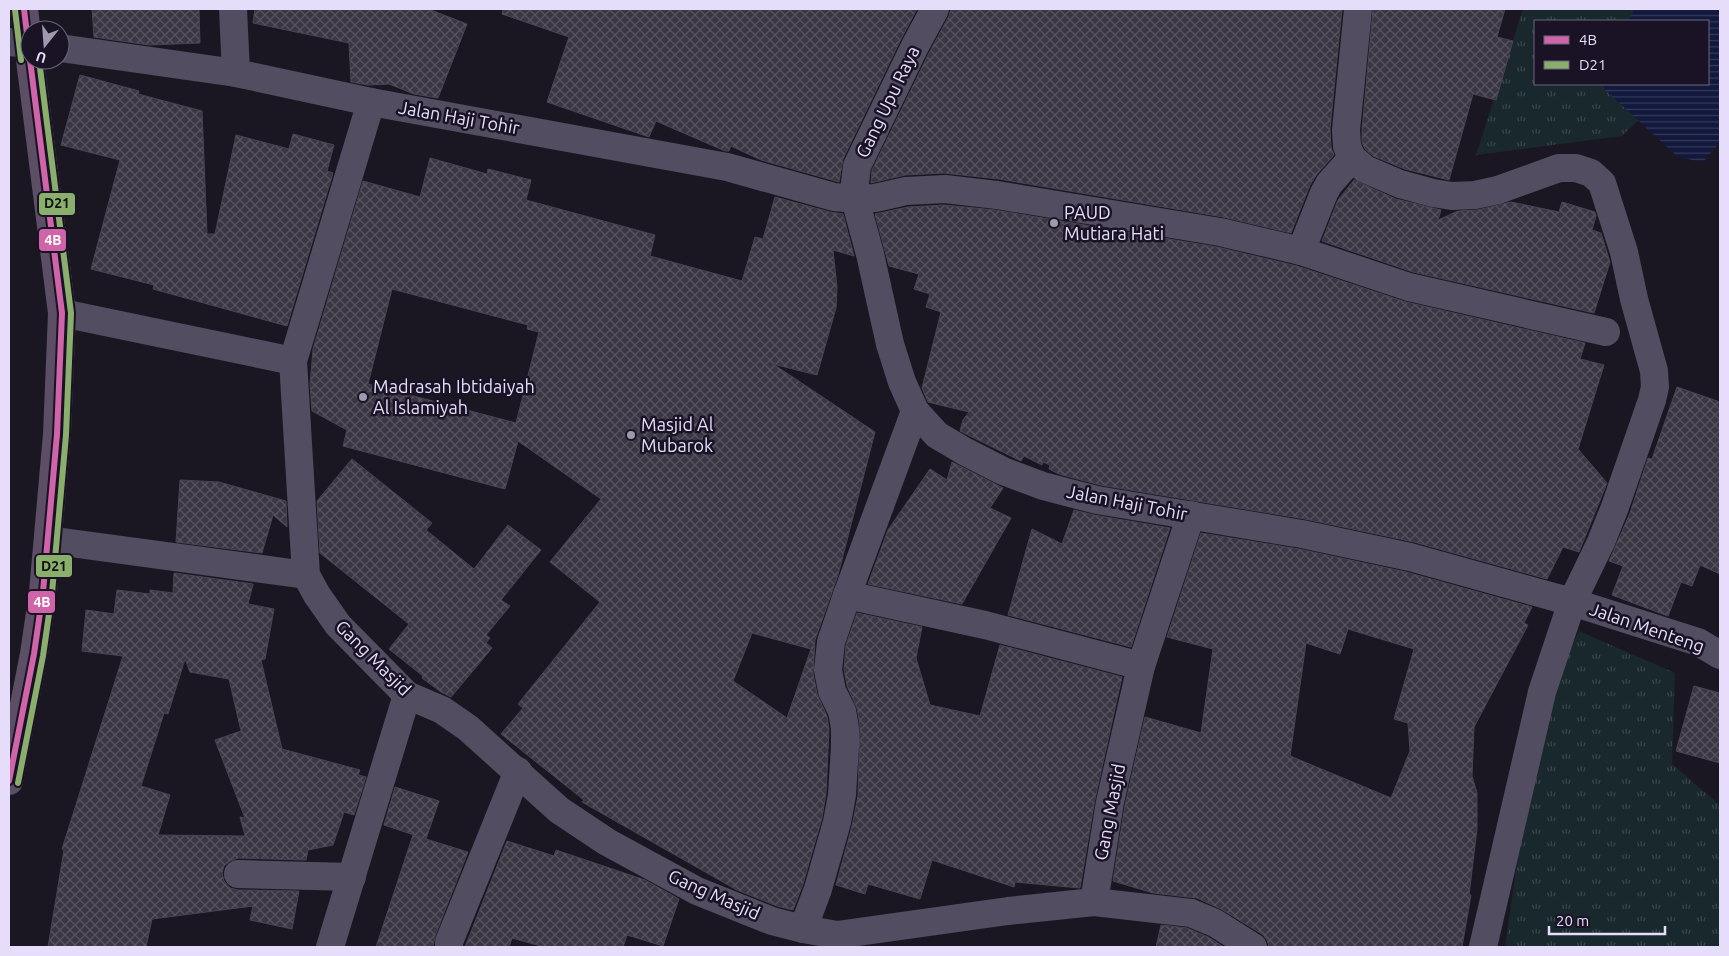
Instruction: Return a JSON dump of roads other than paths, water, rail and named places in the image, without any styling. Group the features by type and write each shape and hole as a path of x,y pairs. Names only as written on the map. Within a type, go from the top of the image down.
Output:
{"main road":[{"path":"9,781 34,654 43,592 57,434 62,313 28,70"}],"street":[{"path":"234,9 236,73"},
{"name":"Gang Upu Raya","path":"855,199 857,166 935,9"},
{"path":"1358,9 1346,130 1352,158 1365,169 1378,176 1432,193 1452,196 1475,195 1498,190 1559,168 1576,168 1591,173 1602,183 1624,252 1634,299 1654,371 1655,387 1615,507 1592,564 1572,602 1542,692 1483,947"},
{"name":"Jalan Haji Tohir","path":"70,49 236,73 371,102 727,167 834,198 874,198 906,191 945,189 1006,197 1220,232 1301,251 1409,287 1606,332"},
{"path":"48,540 306,575 293,361 371,102"},
{"path":"1301,251 1324,193 1329,184 1352,158"},
{"name":"Jalan Haji Tohir","path":"855,199 890,344 902,382 915,411 937,435 964,451 1011,474 1043,486 1098,500 1302,534 1410,557 1572,602"},
{"path":"62,313 293,361"},
{"path":"803,929 818,889 837,822 842,795 845,728 842,711 832,691 828,670 831,642 846,595 915,411"},
{"name":"Gang Masjid","path":"306,575 317,596 338,625 407,695 442,710 462,724 518,771 559,810 607,842 697,891 772,921 803,929 836,941 1008,911 1094,902 1110,802 1141,666 1191,515"},
{"path":"846,595 985,626 1141,666"},
{"name":"Jalan Menteng","path":"1572,602 1698,642 1720,655"},
{"path":"330,947 407,695"},
{"path":"449,947 449,942 518,771"},
{"path":"238,874 352,877"},
{"path":"1094,902 1191,913 1215,923 1253,947"}],"water":[{"path":"1635,9 1720,9 1720,142 1703,162 1678,157 1605,90 1603,85 1709,85 1709,20 1629,20"}],"place":[{"name":"PAUD Mutiara Hati","path":"1054,223"},
{"name":"Madrasah Ibtidaiyah Al Islamiyah","path":"363,397"},
{"name":"Masjid Al Mubarok","path":"631,435"}]}
